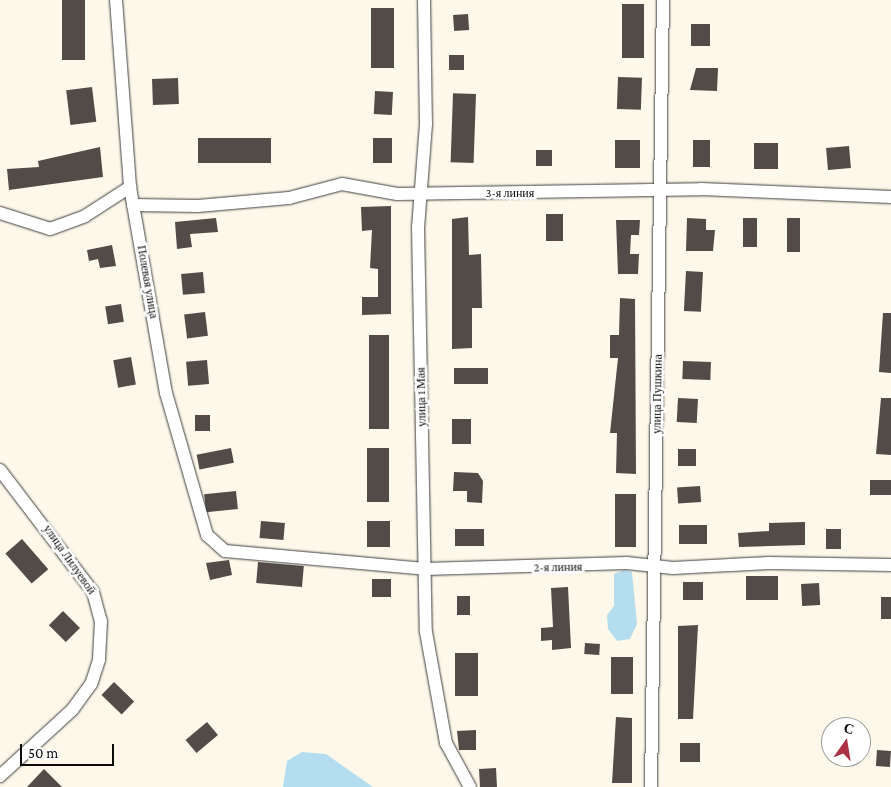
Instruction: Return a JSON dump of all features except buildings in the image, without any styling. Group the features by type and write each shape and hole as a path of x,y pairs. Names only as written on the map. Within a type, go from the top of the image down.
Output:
{"street":[{"name":"Полевая улица","path":"116,0 130,188 166,394 192,491 207,536 225,551"},
{"name":"улица 1 Мая","path":"424,0 426,124 421,195 426,632 434,693 446,743 470,787"},
{"name":"улица Пушкина","path":"651,787 662,192 663,0"},
{"name":"3-я линия","path":"133,205 198,206 289,198 342,184 421,195 662,192 701,189 891,197"},
{"path":"0,212 50,229 85,216 130,188"},
{"name":"улица Лилуевой","path":"0,470 94,592 101,621 99,660 91,684 72,710 0,776"},
{"name":"2-я линия","path":"225,551 425,569 655,565 891,565"}],"water":[{"path":"624,570 632,572 637,624 630,639 617,641 608,629 607,615 614,606 614,574"},
{"path":"302,752 326,754 373,787 283,787 287,761"}]}
